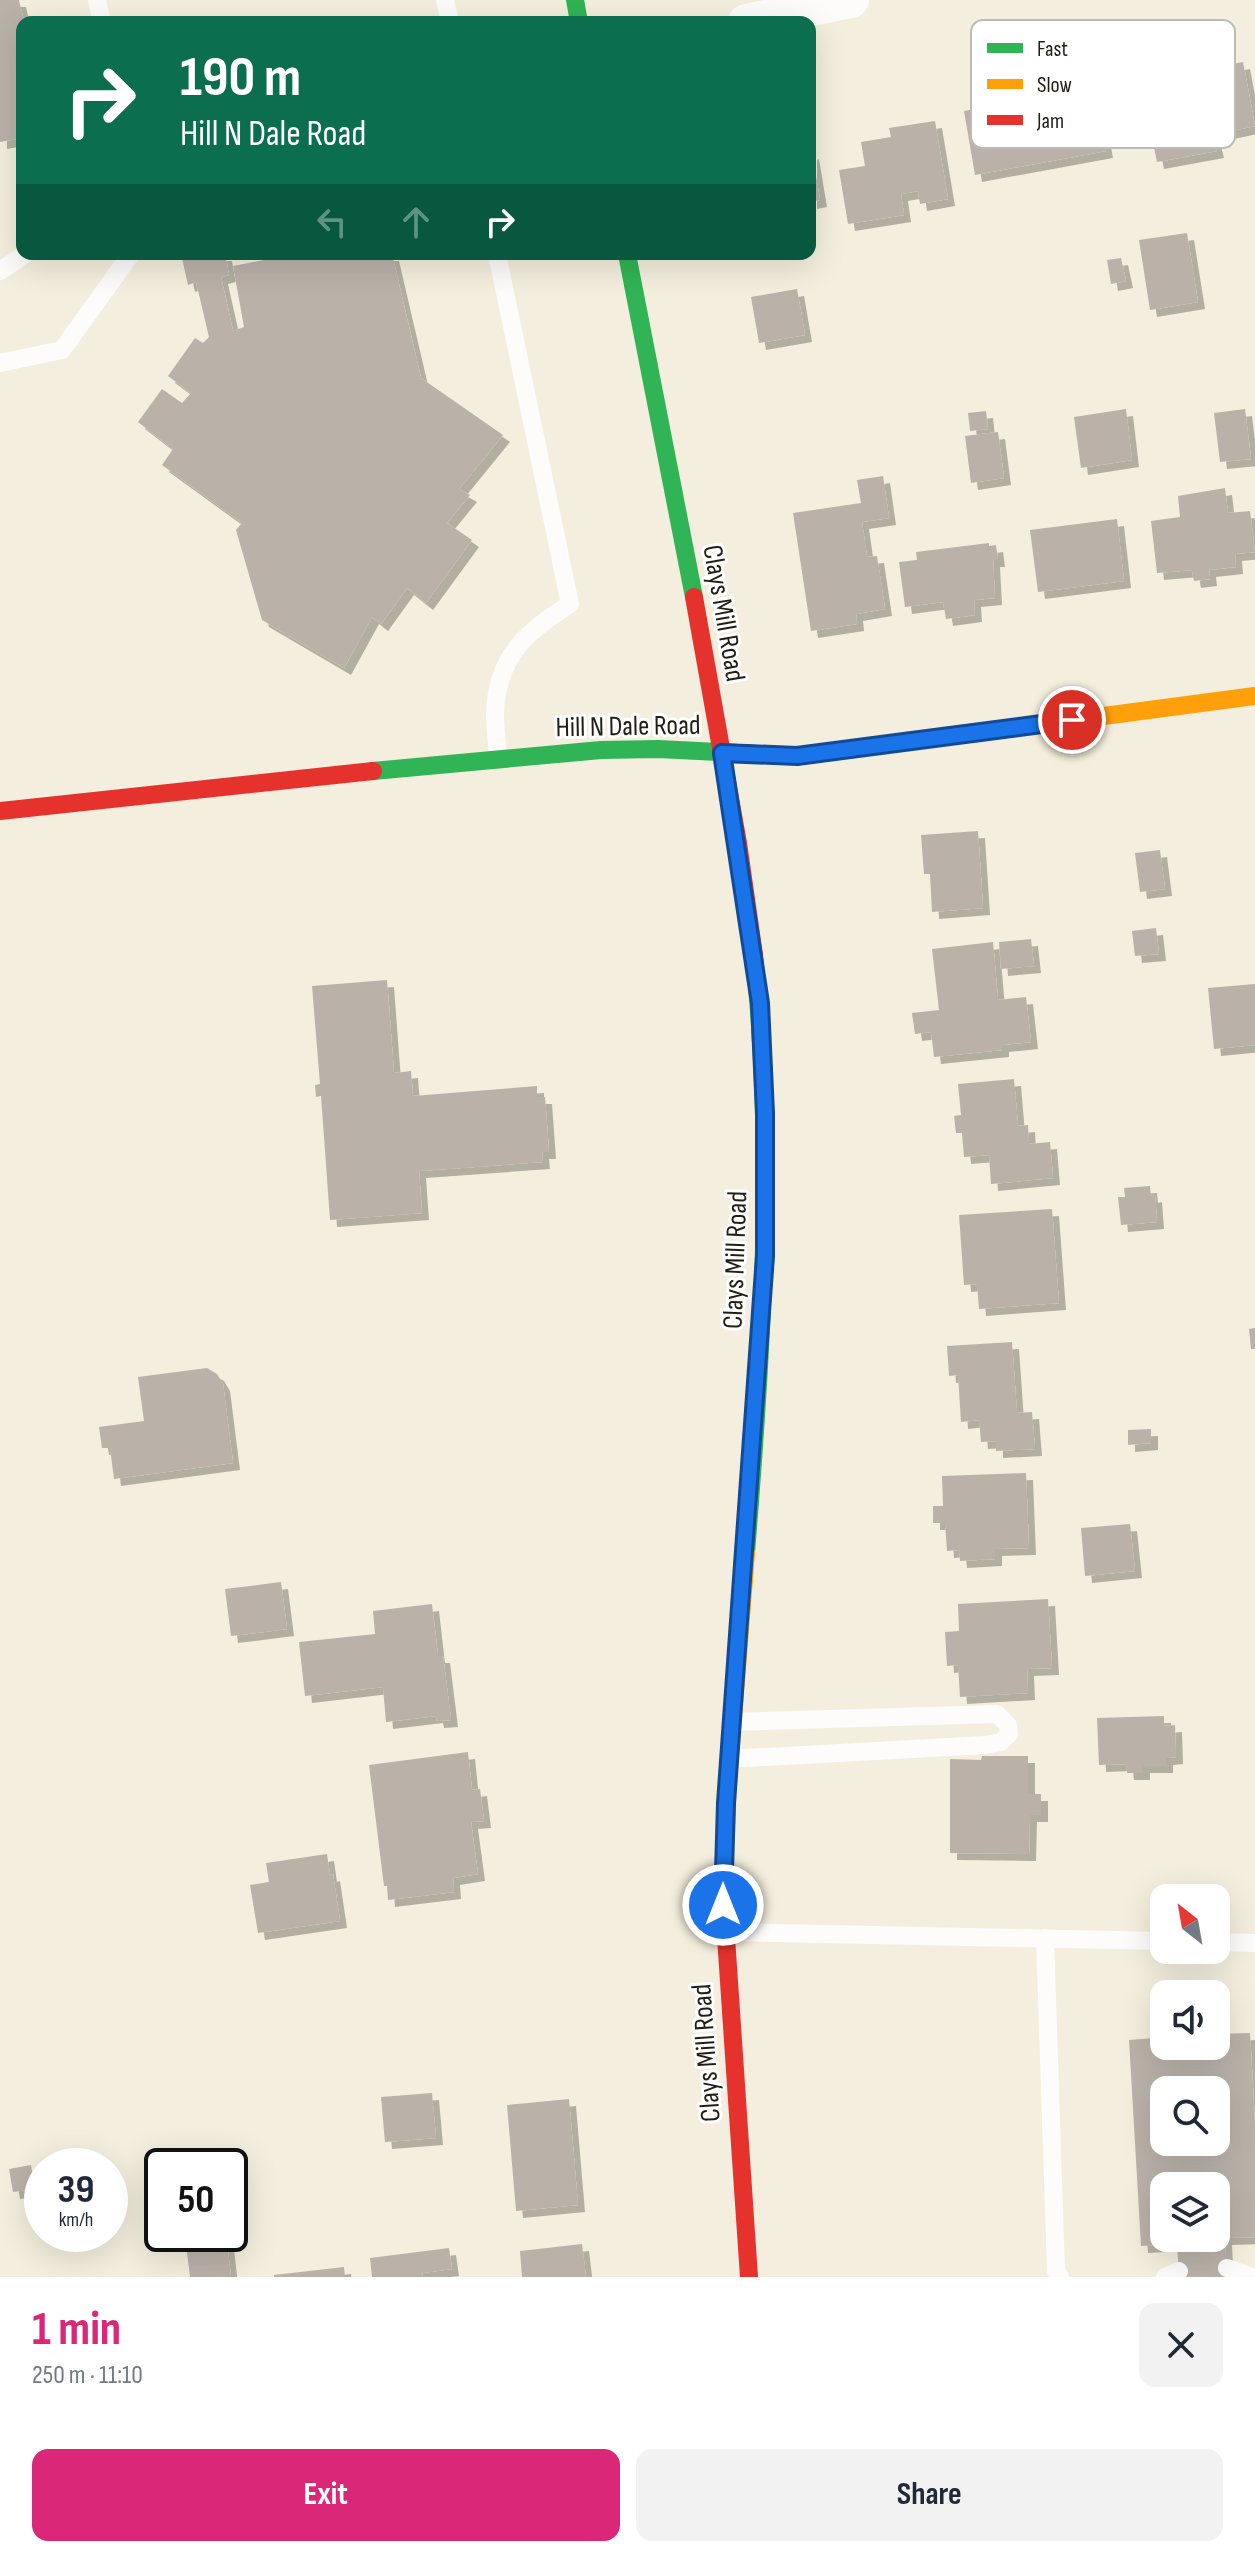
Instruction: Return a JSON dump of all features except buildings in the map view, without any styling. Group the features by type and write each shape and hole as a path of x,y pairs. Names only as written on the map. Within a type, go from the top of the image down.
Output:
{"main road":[{"name":"Clays Mill Road","path":"628,260 658,402 722,753 760,1003 765,1113 765,1256 723,1878 724,1932 749,2277"},
{"name":"Hill N Dale Road","path":"0,811 498,758 658,749 797,756 1255,696"}],"street":[{"path":"775,16 851,0"}],"lane":[{"path":"0,363 62,350 127,260"},
{"path":"498,260 570,604 535,626 507,659 495,701 498,758"},
{"path":"729,1759 985,1745 1001,1742 1009,1734 1008,1725 997,1714 732,1722"},
{"path":"724,1932 1150,1941"},
{"path":"1045,1938 1056,2271 1060,2277"},
{"path":"1230,1942 1255,1943"},
{"path":"1227,2268 1251,2277"}],"traffic: fast":[{"path":"575,0 578,16"},
{"path":"628,260 694,597"},
{"path":"373,771 601,750 658,749 797,756 1066,721"},
{"path":"746,1553 764,1254 764,1104 754,955"}],"traffic: slow":[{"path":"1066,721 1255,696"},
{"path":"723,1893 728,1782 746,1553"}],"traffic: jam":[{"path":"694,597 738,843 754,955"},
{"path":"0,811 373,771"},
{"path":"723,1893 749,2277"}],"route":[{"path":"723,1905 726,1803 765,1256 765,1113 760,1003 722,753 797,756 1072,720"}]}
